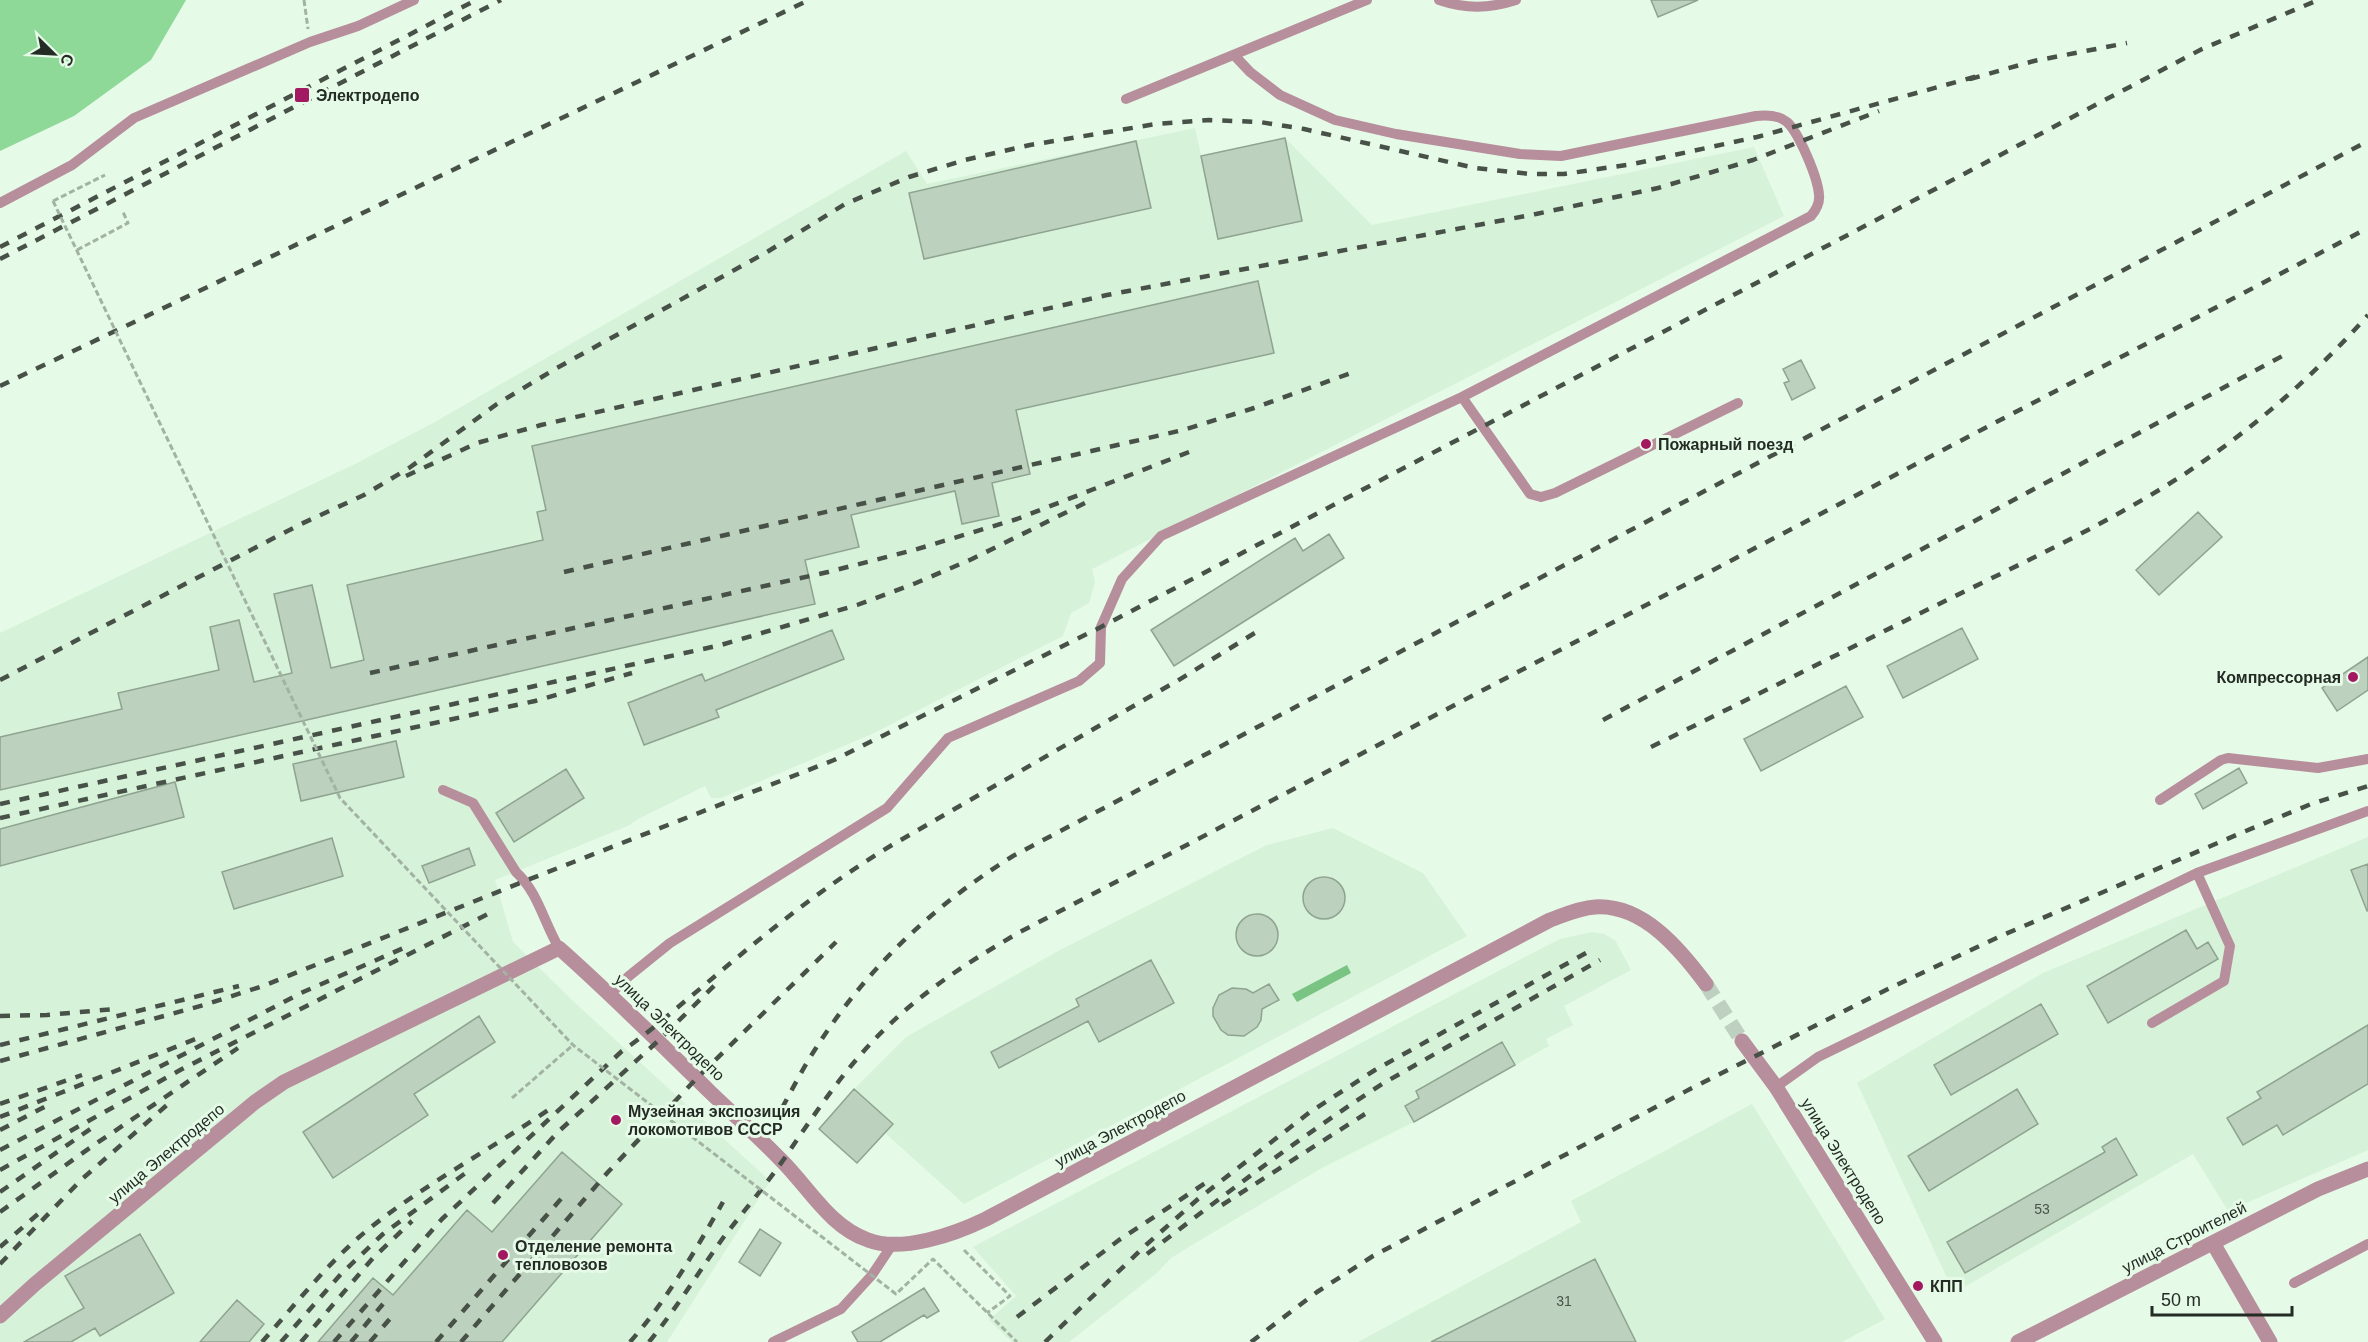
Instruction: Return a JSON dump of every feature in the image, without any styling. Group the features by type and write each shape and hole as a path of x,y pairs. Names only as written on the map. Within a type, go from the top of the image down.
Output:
{"street":[{"name":"улица Электродепо","path":"0,1316 35,1284 255,1102 284,1082 559,948 610,994 783,1161 824,1209 853,1233 867,1240 892,1245 964,1230 1550,920 1575,911 1595,907 1613,908 1633,915 1656,929 1670,942 1706,984"},
{"name":"улица Электродепо","path":"1743,1041 1776,1087 1935,1342"},
{"name":"улица Строителей","path":"2018,1342 2318,1189 2368,1168"},
{"path":"2212,1243 2270,1342"}],"lane":[{"path":"0,203 72,165 134,118 310,42 358,26 414,0"},
{"path":"1126,99 1367,0"},
{"path":"1439,0 1456,5 1482,8 1516,0"},
{"path":"610,994 628,976 670,943 887,808 948,738 1079,681 1100,663 1101,627 1122,579 1161,536 1462,397 1811,216 1816,209 1819,195 1814,174 1792,127 1786,121 1778,118 1766,115 1756,116 1561,156 1500,152 1396,134 1335,120 1298,105 1264,85 1234,55"},
{"path":"1462,397 1530,494 1541,497 1548,496 1738,403"},
{"path":"2160,800 2221,760 2228,758 2318,768 2368,759"},
{"path":"443,790 473,803 516,872 534,894 544,920 559,948"},
{"path":"1776,1087 1818,1057 2197,873 2368,812"},
{"path":"2152,1023 2224,981 2230,946 2197,873"},
{"path":"2294,1283 2368,1244"},
{"path":"773,1342 841,1309 872,1275 892,1245"}],"path":[{"path":"304,0 310,42"},
{"path":"105,175 53,201 340,798 573,1045 896,1294 933,1259 1017,1342"},
{"path":"78,250 128,223 123,212"},
{"path":"512,1098 573,1045"},
{"path":"964,1250 1010,1296 987,1313"}],"shaded area":[{"path":"0,0 186,0 151,60 74,116 0,151"},
{"path":"1195,128 1201,155 1285,138 1372,225 1754,147 1784,216 1092,569 1095,582 1089,603 1071,613 1063,636 872,734 721,798 711,798 705,786 630,825 495,880 513,942 574,1002 770,1181 667,1342 0,1342 0,633 357,463 435,422 906,151 927,184"},
{"path":"1333,828 1423,873 1467,936 964,1204 885,1133 892,1123 854,1089 906,1037 1060,950 1267,845"},
{"path":"2368,837 2368,1150 2228,1211 2193,1154 1954,1293 1857,1083 2043,973"},
{"path":"1592,932 1604,934 1615,940 1631,970 1564,1006 1573,1025 1546,1039 1549,1046 1414,1122 1322,1168 1192,1245 1171,1258 1157,1273 1069,1342 1012,1342 989,1320 1016,1296 973,1247 1542,948 1560,939"},
{"path":"1347,965 1351,973 1297,1002 1292,994"},
{"path":"1752,1104 1885,1319 1842,1342 1358,1342 1581,1222 1571,1201"}],"building":[{"path":"1651,0 1698,0 1658,17"},
{"path":"1285,138 1302,221 1218,239 1201,156"},
{"path":"1136,141 1151,208 924,259 909,193"},
{"path":"1258,281 1274,353 1016,410 1030,474 992,483 999,516 962,524 955,491 851,515 859,547 805,560 815,604 0,790 0,737 122,709 118,693 219,670 210,627 239,620 254,682 292,673 274,594 312,585 331,668 364,660 347,585 543,540 537,512 546,510 532,446"},
{"path":"1801,360 1815,388 1792,400 1784,383 1789,381 1783,369"},
{"path":"2198,512 2222,537 2159,595 2136,570"},
{"path":"1329,534 1344,558 1174,666 1151,630 1295,538 1303,551"},
{"path":"1962,628 1978,659 1903,698 1887,666"},
{"path":"832,630 844,659 716,710 719,717 644,745 628,703 702,674 705,681"},
{"name":"Компрессорная","path":"2368,657 2368,690 2337,711 2322,688"},
{"path":"1846,686 1863,717 1761,771 1744,739"},
{"path":"396,741 404,777 301,801 293,764"},
{"path":"2239,768 2247,783 2203,809 2195,794"},
{"path":"566,769 584,798 514,842 496,813"},
{"path":"175,782 184,817 0,866 0,829"},
{"path":"332,838 343,876 234,909 222,872"},
{"path":"469,848 475,865 429,883 422,866"},
{"path":"2368,864 2368,910 2367,911 2351,870"},
{"path":"1324,877 1339,883 1345,898 1339,913 1324,919 1309,913 1303,898 1309,883"},
{"path":"1257,914 1272,920 1278,935 1272,950 1257,956 1242,950 1236,935 1242,920"},
{"path":"2186,930 2197,949 2208,942 2218,959 2108,1023 2087,986"},
{"path":"1151,960 1174,1003 1099,1042 1088,1021 999,1068 991,1052 1079,1006 1076,999"},
{"path":"1269,984 1279,1000 1262,1009 1261,1020 1257,1027 1244,1036 1228,1035 1221,1030 1213,1016 1213,1008 1219,995 1232,988 1246,989 1253,993"},
{"path":"2041,1004 2058,1034 1951,1095 1934,1065"},
{"path":"479,1016 495,1042 414,1094 428,1115 333,1178 303,1132"},
{"path":"2368,1025 2368,1084 2283,1135 2277,1125 2243,1145 2227,1118 2261,1098 2257,1092"},
{"path":"1502,1042 1515,1065 1414,1122 1405,1106 1419,1098 1416,1091"},
{"path":"854,1089 893,1124 857,1163 819,1129"},
{"path":"2017,1089 2038,1124 1929,1191 1908,1156"},
{"path":"2116,1138 2137,1175 1965,1273 1947,1242 2105,1152 2102,1147"},
{"name":"Отделение ремонта тепловозов","path":"562,1152 622,1204 502,1342 318,1342 373,1278 393,1295 467,1210 492,1232"},
{"path":"760,1229 781,1243 760,1276 739,1262"},
{"path":"140,1234 174,1293 100,1336 95,1328 71,1342 24,1342 84,1308 65,1276"},
{"path":"1595,1259 1636,1342 1431,1342"},
{"path":"924,1288 939,1311 927,1318 924,1315 880,1342 858,1342 852,1332"},
{"path":"237,1300 264,1324 249,1342 200,1342"}],"tunnel":[{"path":"1706,984 1742,1041"}],"railway":[{"path":"0,247 476,0"},
{"path":"0,259 501,0"},
{"path":"0,386 809,0"},
{"path":"0,1061 204,1005 263,986 834,760 1101,627 2202,49 2318,0"},
{"path":"1970,79 2034,61 2127,43"},
{"path":"0,680 301,524 364,495 409,468 497,404 555,369 767,252 845,204 909,177 965,160 1030,145 1156,124 1209,120 1260,122 1304,129 1475,168 1530,174 1564,174 1633,164 1757,137 1978,76"},
{"path":"406,476 477,443 541,425 1107,295 1536,214 1658,188 1753,160 1879,111"},
{"path":"782,1108 811,1056 836,1019 879,965 929,917 1013,856 2368,141"},
{"path":"649,1342 723,1238 858,1057 902,1013 934,987 968,964 1020,932 2368,228"},
{"path":"1651,747 2047,551 2149,496 2209,457 2266,414 2319,366 2368,315"},
{"path":"1603,720 2288,353"},
{"path":"564,572 1183,430 1254,408 1351,373"},
{"path":"370,673 828,572 914,550 1017,519 1189,452"},
{"path":"0,804 721,645 857,605 916,583 972,559 1089,501"},
{"path":"334,1342 442,1219 622,1051 794,912 842,877 892,845 1177,681 1258,631"},
{"path":"0,818 535,701 632,673"},
{"path":"1251,1342 1317,1292 1373,1256 1692,1088 1892,987 2003,935 2241,833 2311,804 2368,786"},
{"path":"0,1170 182,1069 490,913"},
{"path":"461,1342 608,1172 697,1078 836,942"},
{"path":"0,1150 301,993 406,947"},
{"path":"1045,1342 1146,1245 1198,1199 1310,1112 1375,1070 1586,953"},
{"path":"1147,1254 1292,1146 1382,1084 1600,960"},
{"path":"493,1203 558,1132 658,1041 715,985"},
{"path":"0,1045 239,986"},
{"path":"0,1016 47,1015 115,1009"},
{"path":"0,1117 198,1038"},
{"path":"0,1212 91,1147 238,1048"},
{"path":"0,1104 82,1075"},
{"path":"0,1130 48,1105"},
{"path":"0,1264 82,1179 167,1105"},
{"path":"262,1342 320,1275 380,1220 551,1108"},
{"path":"1222,1205 1365,1114"},
{"path":"0,1192 96,1125"},
{"path":"281,1342 341,1274 383,1234 471,1169"},
{"path":"1017,1317 1119,1240 1210,1180"},
{"path":"436,1342 567,1192"},
{"path":"630,1342 668,1292 723,1202"},
{"path":"0,1247 38,1214"},
{"path":"301,1342 373,1258 412,1221"},
{"path":"351,1342 383,1304"},
{"path":"370,1342 394,1314"}],"place":[{"name":"Электродепо","path":"302,95"},
{"name":"Пожарный поезд","path":"1646,444"},
{"name":"Компрессорная","path":"2353,677"},
{"name":"Музейная экспозиция локомотивов СССР","path":"616,1120"},
{"name":"Отделение ремонта тепловозов","path":"503,1255"},
{"name":"КПП","path":"1918,1286"}]}
